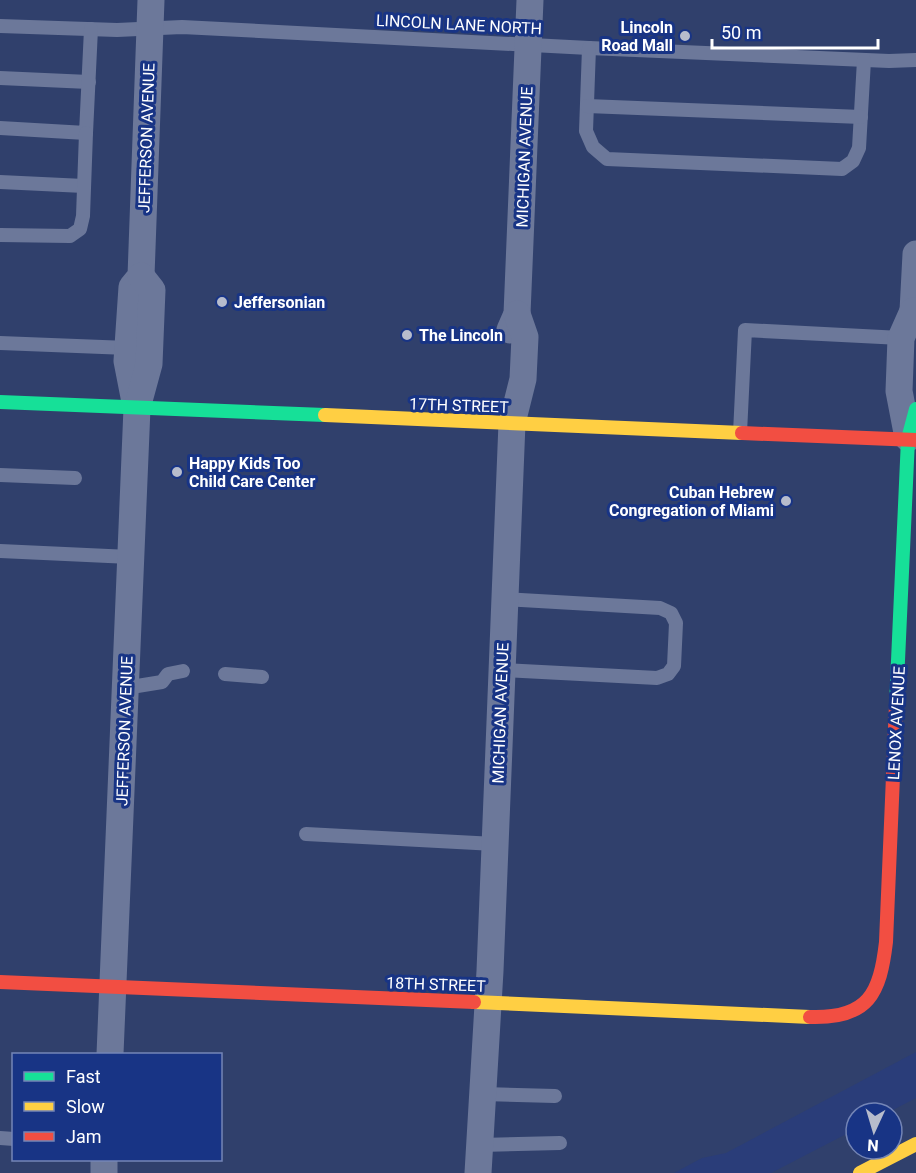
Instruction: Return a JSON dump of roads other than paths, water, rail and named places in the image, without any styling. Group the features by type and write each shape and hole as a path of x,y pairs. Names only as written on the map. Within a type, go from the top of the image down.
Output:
{"street":[{"name":"JEFFERSON AVENUE","path":"110,1053 136,408 127,361 132,287 141,276 151,0"},
{"name":"MICHIGAN AVENUE","path":"478,1173 488,1002 512,423 505,377 507,336 517,314 530,0"},
{"name":"LENOX AVENUE","path":"912,439 899,391 910,322 916,254"},
{"name":"JEFFERSON AVENUE","path":"136,408 149,364 152,290 141,276"},
{"name":"17TH STREET","path":"0,402 912,439"},
{"name":"LENOX AVENUE","path":"867,1002 877,992 886,942 912,439 916,409"},
{"name":"18TH STREET","path":"0,982 819,1017 850,1012 867,1002"},
{"path":"860,1173 916,1144"}],"lane":[{"name":"LINCOLN LANE NORTH","path":"0,26 117,30 182,27 589,48 864,60 916,60"},
{"path":"0,235 70,236 80,229 83,216 91,29"},
{"path":"589,48 586,131 592,147 607,159 842,169 854,161 860,148 864,60"},
{"path":"0,78 89,82"},
{"path":"587,106 861,117"},
{"path":"0,128 86,133"},
{"path":"0,182 84,186"},
{"path":"740,433 745,330 910,322"},
{"path":"0,344 128,348"},
{"path":"0,475 75,478"},
{"path":"0,551 130,557"},
{"path":"502,670 657,678 668,674 674,666 676,623 671,613 660,608 505,599"},
{"path":"125,688 162,682 168,674 183,671"},
{"path":"225,674 262,677"},
{"path":"306,834 495,844"},
{"path":"483,1094 555,1096"},
{"path":"480,1145 560,1143"}],"water":[{"path":"916,1052 916,1098 904,1104 904,1101 844,1101 844,1135 771,1173 674,1173 702,1158 726,1153"}],"place":[{"name":"Lincoln Road Mall","path":"685,36"},
{"name":"Jeffersonian","path":"222,302"},
{"name":"The Lincoln","path":"407,335"},
{"name":"Happy Kids Too Child Care Center","path":"177,472"},
{"name":"Cuban Hebrew Congregation of Miami","path":"786,501"}]}
